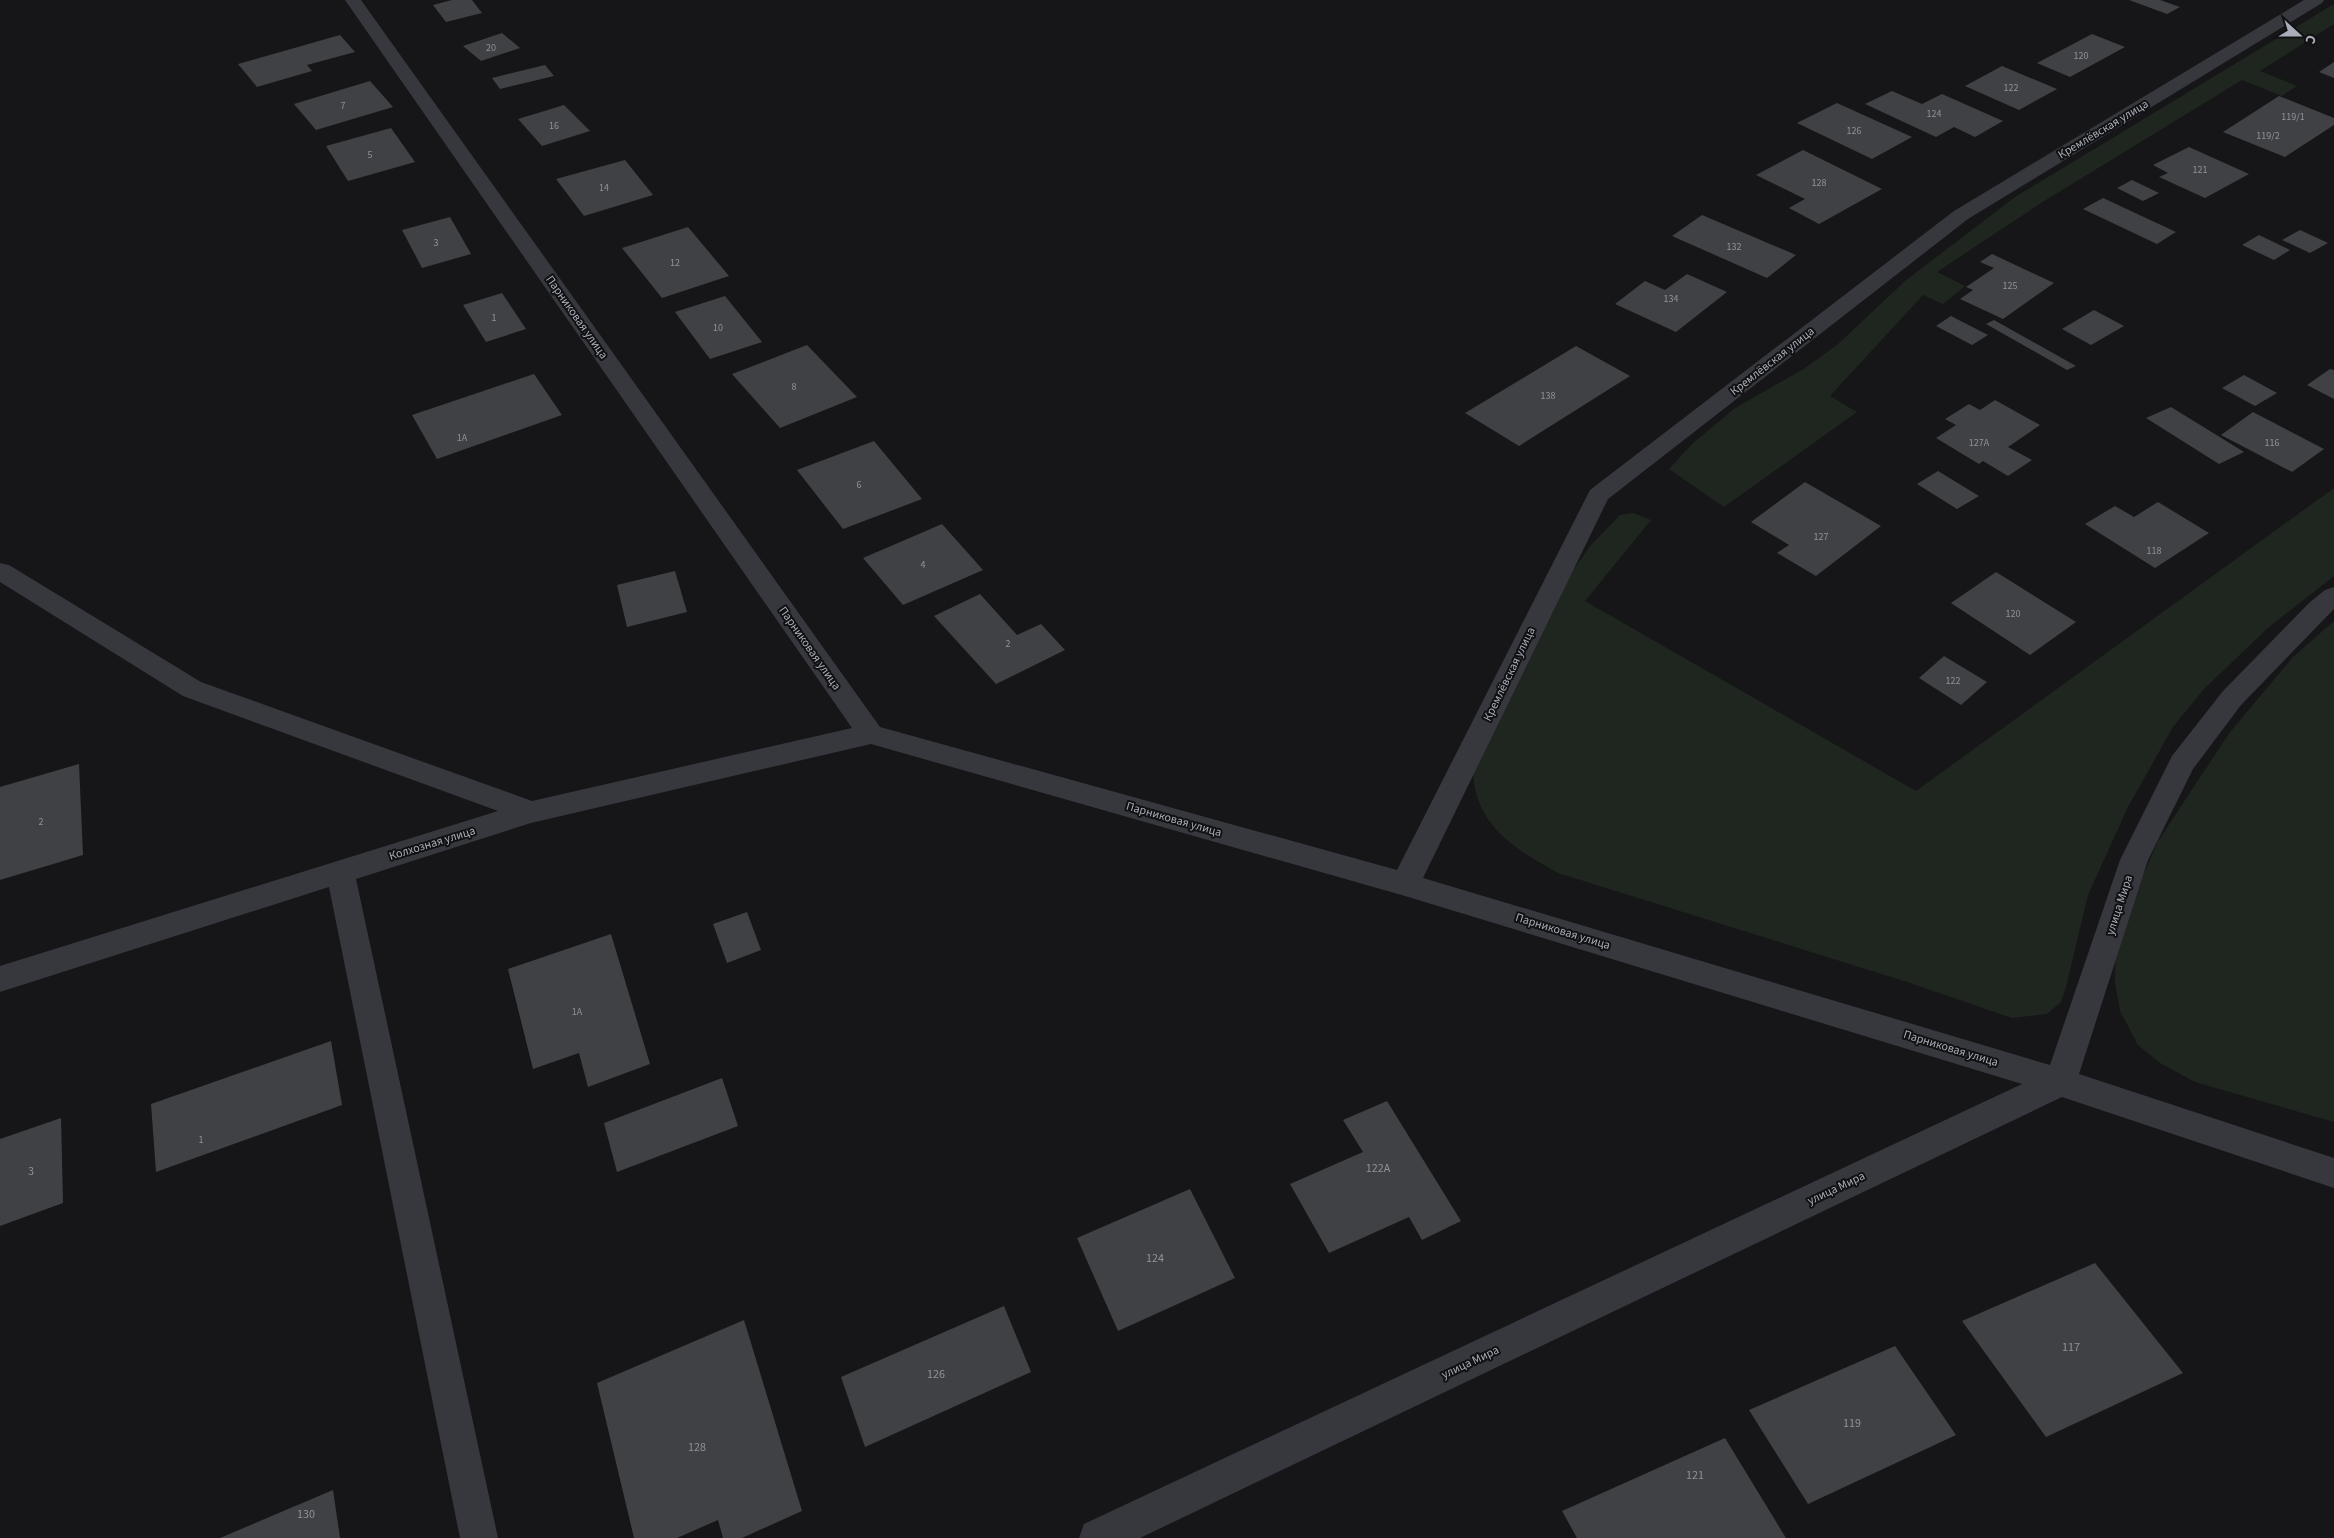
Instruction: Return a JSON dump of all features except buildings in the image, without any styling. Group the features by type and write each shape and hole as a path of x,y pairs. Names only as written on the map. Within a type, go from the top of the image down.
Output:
{"street":[{"name":"Парниковая улица","path":"353,0 870,734 1405,884 2060,1082 2334,1174"},
{"name":"Кремлёвская улица","path":"1405,884 1598,495 1961,215 2316,0"},
{"path":"0,570 192,689 531,812"},
{"name":"улица Мира","path":"1098,1538 2060,1082 2134,860 2182,763 2232,698 2318,609 2334,596"},
{"name":"Колхозная улица","path":"0,979 531,812 870,734"},
{"path":"340,872 479,1538"}],"shaded area":[{"path":"2334,4 2334,24 2260,71 2297,86 2282,96 2242,80 2041,203 1937,272 1965,286 1943,304 1923,295 1830,396 1857,412 1724,507 1669,469 1692,444 1735,408 1805,368 1837,345 1905,281 2015,197"},
{"path":"2334,488 2334,576 2269,627 2204,689 2173,727 2128,807 2088,895 2061,1002 2047,1014 2012,1018 1904,981 1558,873 1510,843 1497,831 1479,801 1474,783 1473,762 1556,594 1591,545 1620,515 1633,513 1651,520 1585,601 1916,791"},
{"path":"2334,621 2334,1122 2195,1082 2160,1063 2138,1045 2120,1011 2115,982 2116,937 2158,841 2230,732 2293,657"}]}
